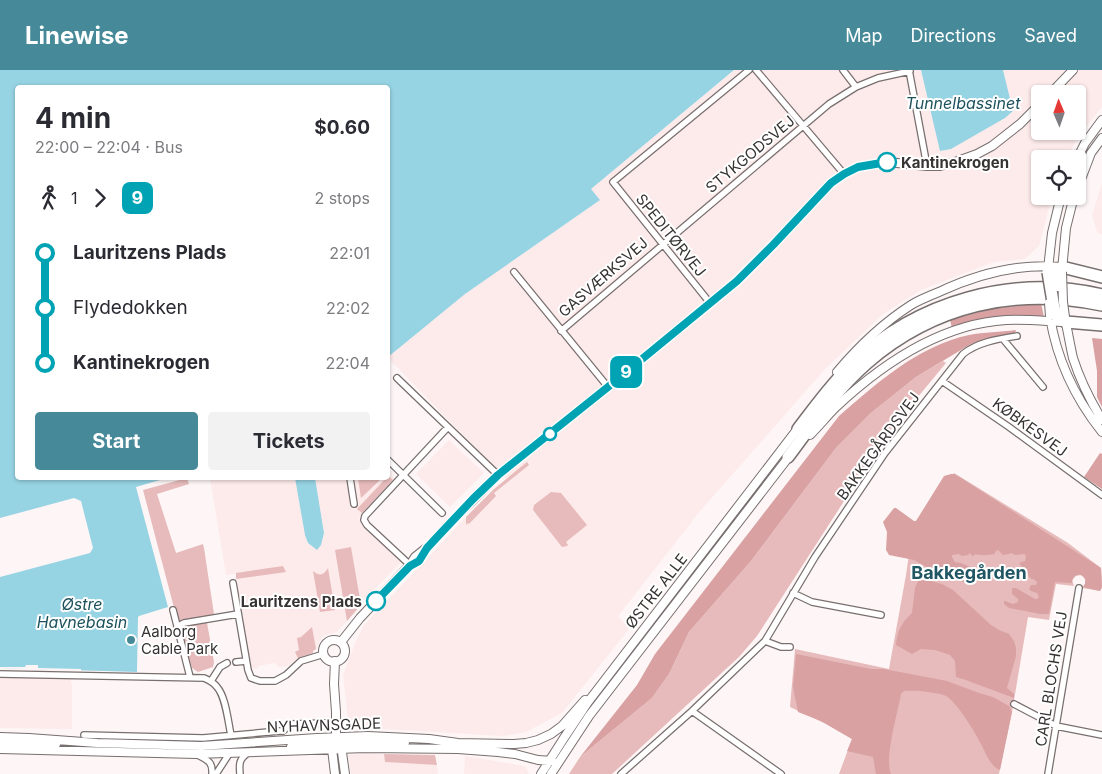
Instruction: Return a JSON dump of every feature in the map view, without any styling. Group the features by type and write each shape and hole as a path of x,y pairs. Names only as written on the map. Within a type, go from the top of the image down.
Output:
{"highway":[{"path":"1048,270 1054,308 1059,318 1102,325"},
{"path":"1062,270 1102,277"},
{"path":"798,429 828,390 852,364 888,334 924,313 978,295 1024,288 1058,288 1102,295"},
{"path":"788,457 841,390 866,364 897,340 931,321 968,308 1016,298 1065,298 1102,304"}],"street":[{"name":"SPEDITØRVEJ","path":"710,303 613,182 749,70"},
{"path":"756,70 844,174"},
{"path":"843,70 856,87"},
{"path":"1059,85 1073,70"},
{"path":"909,71 928,166"},
{"name":"STYKGODSVEJ","path":"663,244 829,104 856,87 878,78 909,71"},
{"path":"341,642 360,618 410,566 415,557 427,548 498,475 737,281 831,183 858,167 887,162 940,166 955,162 992,146 1031,113"},
{"path":"1082,150 1102,120"},
{"path":"1086,166 1091,153 1102,138"},
{"path":"1048,270 1052,233 1059,205"},
{"path":"1072,205 1066,228 1062,270 1059,318 1061,361 1079,399 1102,432"},
{"name":"GASVÆRKSVEJ","path":"562,331 663,244"},
{"name":"ØSTRE ALLE","path":"541,774 576,720 618,663 798,429 825,386 853,354 912,305 954,284 1000,271 1024,267 1062,270"},
{"path":"514,272 608,387"},
{"path":"1059,318 1083,386 1102,420"},
{"name":"ØSTRE ALLE","path":"551,774 590,716 788,457 834,409 875,373 910,351 948,333 975,325 1007,320 1059,318"},
{"name":"BAKKEGÅRDSVEJ","path":"621,774 692,711 765,641 815,557 885,453 963,354 979,345 1017,336"},
{"path":"1003,338 1043,387"},
{"path":"397,378 498,475"},
{"name":"KØBKESVEJ","path":"942,380 1102,495"},
{"path":"410,566 367,525 364,520 365,516 448,427"},
{"path":"390,462 442,512"},
{"path":"350,480 354,504"},
{"path":"233,583 248,673 251,678 272,681 286,675 301,661 324,654"},
{"name":"CARL BLOCHS VEJ","path":"1048,774 1079,588"},
{"path":"793,593 812,602 881,615"},
{"path":"173,610 190,677"},
{"path":"177,626 184,623 238,614"},
{"path":"335,640 341,642 344,648 344,656 335,661 328,660 324,654 324,647 329,642 335,640"},
{"path":"765,641 781,647 790,647"},
{"path":"236,662 246,661"},
{"path":"335,661 336,712 345,774"},
{"path":"211,681 220,667 227,663"},
{"name":"NYHAVNSGADE","path":"0,749 229,754 332,749 340,743 368,736 391,736 458,743 526,743 544,737 562,726 618,663"},
{"path":"0,674 204,678 217,686 226,709 231,735"},
{"path":"1014,704 1056,726 1102,735"},
{"path":"692,711 781,774"},
{"path":"84,735 203,738 282,731 291,724 326,723"},
{"name":"NYHAVNSGADE","path":"0,737 75,742 201,746 340,743 485,750 549,761 558,760 562,757"},
{"path":"0,744 47,745 75,742"},
{"path":"240,774 240,760 248,753 332,742 340,743"},
{"path":"335,774 332,749 340,743"},
{"path":"196,754 209,762 215,774"},
{"path":"215,774 229,754"}],"shaded area":[{"path":"734,70 921,70 941,151 951,149 1005,118 1013,111 1003,70 1102,70 1102,107 1086,127 1086,85 1031,85 1031,140 1076,140 1071,150 1031,150 1031,205 1050,205 1039,246 1025,259 994,262 921,290 883,314 826,368 701,510 618,616 629,629 562,713 526,732 503,736 349,727 343,675 364,625 466,517 506,479 390,360 390,355 465,294 599,201 591,189"},
{"path":"1102,183 1102,235 1097,232 1092,215"},
{"path":"1041,303 1044,317 1007,316 952,328 950,320 989,309"},
{"path":"1016,330 1015,333 971,344 916,377 871,413 836,448 751,561 689,632 669,674 652,698 580,757 637,685 655,654 839,416 899,367 933,348 950,340 969,335"},
{"path":"1092,338 1102,339 1102,407 1097,397 1097,371"},
{"path":"943,361 946,363 888,433 757,636 739,657 612,774 569,774 580,757 652,698 669,674 689,632 751,561 836,448 871,413 916,377"},
{"path":"1014,414 1032,420 1039,425 1031,434 1010,419"},
{"path":"449,440 484,473 450,507 416,474"},
{"path":"1100,453 1102,454 1102,489 1084,477"},
{"path":"527,462 529,465 494,493 496,496 466,525 466,517 494,489"},
{"path":"954,473 1068,543 1101,568 1102,587 1100,591 1082,588 1085,584 1085,579 1081,575 1076,576 1072,580 1074,586 1056,584 1049,620 1028,617 1012,712 999,774 839,774 852,739 790,707 795,649 889,669 913,525"},
{"path":"390,474 395,479 362,513 359,519 362,525 401,562 361,603 337,632 322,637 313,653 298,658 288,666 279,667 274,663 251,669 236,574 226,575 210,480 295,480 305,535 311,546 317,550 323,539 324,532 315,480 390,480"},
{"path":"951,474 958,476 1101,568 1102,587 1100,591 1083,587 1085,580 1081,575 1075,576 1072,583 1055,582 1049,614 1040,614 1009,608 1004,604 1004,601 1013,604 1018,602 1018,599 1012,594 1012,588 1016,588 1035,599 1039,597 1037,593 1029,589 1031,585 1036,585 1037,582 1030,578 1019,563 1025,561 1026,556 1024,554 1015,555 1011,553 1003,555 998,550 995,554 990,555 975,554 972,556 970,553 962,556 959,554 952,555 955,562 987,574 963,582 946,573 933,571 914,560 889,555 886,550 887,532 883,522 894,508 916,521 944,476"},
{"path":"390,478 393,480 362,513 357,509 384,480 390,480"},
{"path":"180,480 188,480 189,484 157,494 176,553 203,544 214,614 206,617 214,662 213,667 198,672 192,668 143,490"},
{"path":"358,480 380,480 361,498"},
{"path":"551,492 561,493 587,525 566,542 567,546 562,547 533,510 534,505"},
{"path":"351,547 361,605 347,621 335,550"},
{"path":"283,566 286,572 236,579 236,573"},
{"path":"328,568 335,610 320,612 313,571 322,574"},
{"path":"927,580 942,584 953,590 991,625 1009,634 1014,641 1016,656 1007,688 1014,694 1014,698 956,677 955,661 950,655 935,650 921,649 912,654 896,645 901,627 912,613 915,588 918,581"},
{"path":"312,627 316,649 313,653 298,658 295,652 299,650 297,638 301,637"},
{"path":"796,654 871,669 884,669 947,681 993,697 1009,706 1012,712 1000,770 991,763 971,727 950,699 937,693 904,691 901,694 890,747 889,767 891,774 876,774 873,757 847,751 852,739 821,721 798,712 793,687"},
{"path":"0,677 71,678 72,729 0,728"},
{"path":"365,753 384,754 385,762 437,765 438,774 351,774 348,755"},
{"path":"384,754 435,755 437,765 385,762"},
{"path":"465,756 525,766 529,774 464,774"}],"water":[{"name":"Østre Havnebasin","path":"0,70 734,70 591,189 600,200 465,294 390,355 390,85 15,85 15,480 160,480 136,487 168,607 138,617 137,672 0,668 0,577 90,553 93,548 81,501 74,498 0,518"},
{"name":"Tunnelbassinet","path":"921,70 1003,70 1013,111 1005,118 951,149 940,151"},
{"path":"295,480 315,480 324,533 321,545 317,550 308,543"}],"pier":[{"path":"26,665 38,665 38,668 81,669 81,671 0,668 25,667"}],"bus line":[{"name":"9","path":"376,601 410,566 419,561 427,548 498,475 737,281 831,183 858,167 887,162"}],"place":[{"name":"Kantinekrogen","path":"887,162"},
{"name":"Lauritzens Plads","path":"376,601"},
{"name":"Aalborg Cable Park","path":"131,640"}],"district":[{"name":"Bakkegården","path":"969,572"}]}
